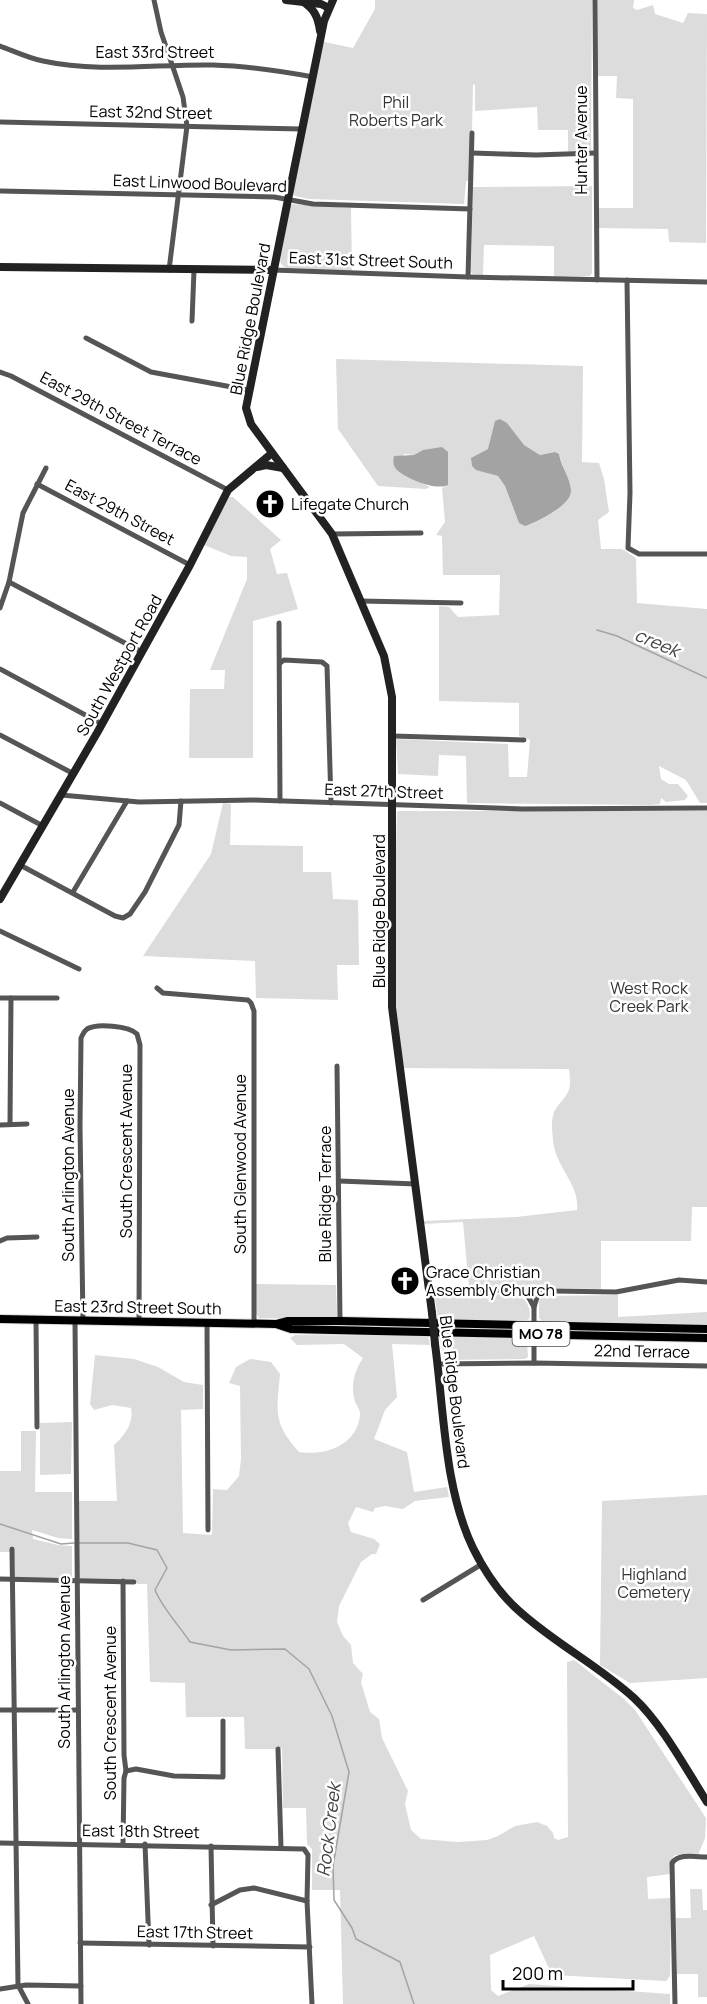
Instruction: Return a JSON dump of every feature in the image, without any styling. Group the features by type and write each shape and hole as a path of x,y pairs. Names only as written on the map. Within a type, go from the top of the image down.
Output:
{"main road":[{"name":"Blue Ridge Boulevard","path":"286,0 331,4 321,37 246,402 248,418 332,534 389,672 393,736 393,1007 446,1432 457,1501 467,1534 482,1564 498,1588 518,1610 636,1700 651,1717 707,1802"},
{"path":"304,1 319,0"},
{"path":"304,1 317,14 321,37"},
{"name":"East 31st Street South","path":"0,267 273,270"},
{"name":"South Westport Road","path":"0,899 102,724 190,565 228,490 272,453"},
{"path":"255,467 266,465 284,468"},
{"name":"East 23rd Street South","path":"0,1319 254,1324 276,1324 287,1321 340,1321 376,1327"},
{"name":"East 23rd Street South","path":"276,1324 291,1329 376,1327"},
{"name":"MO 78","path":"376,1327 534,1330 707,1329"},
{"name":"MO 78","path":"534,1330 707,1338"}],"street":[{"path":"154,0 161,32 183,97 187,126 169,270"},
{"name":"Hunter Avenue","path":"595,0 597,280"},
{"name":"East 33rd Street","path":"0,46 30,58 66,64 99,67 249,67 313,77"},
{"name":"East 32nd Street","path":"0,122 302,129"},
{"path":"468,277 472,133"},
{"path":"472,153 536,155 595,153"},
{"name":"East Linwood Boulevard","path":"0,191 287,199 313,204 470,209"},
{"path":"192,321 194,270"},
{"name":"East 31st Street South","path":"273,270 707,282"},
{"path":"627,280 627,411 630,493 628,548 639,554 707,554"},
{"path":"86,338 151,372 248,390"},
{"name":"East 29th Street Terrace","path":"0,372 228,490"},
{"path":"0,608 9,582 23,513 46,468"},
{"name":"East 29th Street","path":"37,484 190,565"},
{"path":"332,534 421,533"},
{"path":"9,582 142,652"},
{"path":"360,601 461,603"},
{"path":"279,622 280,801"},
{"path":"280,663 284,660 325,663 327,666 331,803"},
{"path":"0,669 102,724"},
{"path":"0,735 74,774"},
{"path":"393,736 524,740"},
{"name":"East 27th Street","path":"61,795 127,801 280,801 523,809 707,808"},
{"path":"73,892 127,801"},
{"path":"20,864 115,916 123,918 130,914 150,882 179,825 181,801"},
{"path":"0,803 43,826"},
{"path":"0,931 79,969"},
{"name":"South Glenwood Avenue","path":"156,988 163,993 248,1000 254,1011 254,1324"},
{"path":"0,998 57,998"},
{"path":"10,998 10,1124"},
{"name":"South Crescent Avenue","path":"85,1030 124,1027 137,1034 140,1045 140,1322"},
{"name":"South Arlington Avenue","path":"81,2004 77,1533 81,1038 85,1030"},
{"name":"Blue Ridge Terrace","path":"337,1066 340,1321"},
{"path":"0,1125 27,1124"},
{"path":"339,1181 416,1184"},
{"path":"0,1241 13,1237 37,1237"},
{"path":"429,1289 616,1292 679,1280 707,1282"},
{"path":"525,1291 534,1307"},
{"path":"534,1362 534,1307 539,1291"},
{"path":"36,1320 37,1427"},
{"path":"207,1323 208,1530"},
{"name":"22nd Terrace","path":"438,1364 534,1362 707,1366"},
{"path":"12,1549 18,1985 28,2004"},
{"path":"423,1600 482,1564"},
{"path":"0,1579 134,1581"},
{"name":"South Crescent Avenue","path":"123,1581 126,1771 123,1844"},
{"path":"0,1710 78,1710"},
{"path":"126,1771 136,1769 174,1776 223,1777 222,1720"},
{"path":"278,1749 281,1848"},
{"name":"East 18th Street","path":"0,1843 300,1848 307,1851 307,1900"},
{"path":"145,1844 149,1945"},
{"path":"211,1846 213,1946"},
{"path":"675,2004 672,1863 675,1859 682,1857 707,1857"},
{"path":"211,1905 240,1890 254,1888 307,1900 312,2004"},
{"name":"East 17th Street","path":"80,1944 310,1947"},
{"path":"0,1989 18,1985 81,1986"}],"green space":[{"name":"Phil Roberts Park","path":"375,0 592,0 591,150 568,151 568,130 538,130 537,107 475,111 475,85 473,84 471,181 466,181 464,204 309,199 292,194 320,41 353,48 375,9"},
{"path":"598,0 634,0 633,8 637,10 653,5 655,14 683,23 688,13 707,14 706,243 669,242 668,229 598,228 598,208 633,208 633,99 616,98 617,76 597,76"},
{"path":"592,186 592,273 590,276 554,277 554,246 484,245 483,275 471,272 473,187"},
{"path":"292,204 351,208 352,271 286,268 281,264"},
{"path":"336,359 583,366 582,462 599,463 609,512 598,520 601,549 622,549 636,558 637,603 707,609 707,803 700,803 686,780 659,766 661,779 669,784 678,784 688,796 685,800 666,802 661,798 660,804 651,805 467,803 466,756 439,755 438,776 398,774 396,739 508,744 509,777 527,777 530,740 519,736 519,703 439,701 439,606 449,607 458,617 499,615 500,575 443,575 442,536 436,535 445,522 442,488 448,485 423,450 415,455 404,454 397,470 430,487 426,489 378,486 338,429","holes":["507,423 524,445 540,455 555,452 559,454 571,489 570,495 519,523 505,486 498,476 488,473 472,458 488,449"]},
{"path":"229,497 233,497 281,540 270,549 277,574 287,573 298,609 253,621 253,758 189,758 190,689 224,689 225,670 210,670 247,579 247,557 231,556 204,545"},
{"path":"223,803 231,804 230,845 303,846 303,872 331,872 333,899 358,900 359,965 337,965 338,1000 256,998 255,961 143,956 211,854"},
{"name":"West Rock Creek Park","path":"397,811 707,811 707,1207 692,1207 691,1241 601,1241 601,1289 469,1287 463,1222 423,1224 423,1221 516,1217 577,1210 575,1192 558,1159 552,1129 554,1112 568,1092 570,1078 569,1069 403,1068 395,995 392,995"},
{"path":"255,1284 336,1285 337,1315 326,1319 259,1318 256,1313"},
{"path":"438,1294 517,1295 528,1305 529,1319 524,1321 438,1319 435,1298"},
{"path":"618,1295 618,1317 707,1312 707,1326 543,1322 539,1318 541,1296"},
{"path":"295,1335 428,1336 430,1345 392,1344 397,1397 385,1410 374,1439 407,1452 414,1492 447,1487 449,1497 415,1501 403,1509 385,1506 375,1508 373,1512 356,1507 348,1523 351,1532 374,1539 380,1544 376,1554 372,1554 361,1562 339,1606 337,1622 343,1636 351,1645 353,1663 363,1674 361,1682 370,1712 379,1719 382,1738 408,1791 405,1804 411,1830 421,1839 458,1842 487,1840 515,1826 537,1822 547,1826 554,1838 558,1840 568,1837 567,1662 574,1660 635,1710 706,1818 705,1838 698,1855 675,1855 671,1860 670,1874 647,1877 648,1899 671,1898 670,1976 666,1981 552,1975 534,1936 490,1955 491,1990 498,1996 529,1984 670,1994 670,2004 343,2004 340,1890 312,1890 312,1849 307,1844 306,1808 283,1808 282,1749 245,1749 244,1717 186,1717 185,1683 150,1682 147,1584 137,1584 136,1580 82,1579 79,1577 79,1501 117,1501 114,1445 128,1428 132,1413 131,1408 112,1405 94,1410 90,1404 95,1355 134,1359 158,1367 184,1382 203,1385 203,1409 181,1410 183,1533 212,1535 213,1489 227,1490 239,1476 241,1459 240,1386 229,1383 236,1367 250,1359 271,1362 280,1374 278,1416 284,1432 299,1452 319,1452 338,1447 346,1442 357,1426 360,1414 354,1398 353,1382 363,1358 344,1344 297,1345 290,1338"},
{"path":"439,1336 523,1339 527,1342 528,1357 525,1359 446,1360"},
{"path":"72,1422 71,1474 40,1475 40,1423"},
{"path":"21,1431 36,1431 35,1492 72,1492 72,1539 58,1538 32,1530 33,1539 72,1546 72,1577 17,1578 15,1576 14,1546 10,1547 10,1552 0,1552 0,1471 21,1471"},
{"name":"Highland Cemetery","path":"707,1495 707,1678 630,1683 600,1665 602,1501"},
{"path":"690,1889 702,1889 703,1910 707,1910 707,1997 698,1997 698,1974 677,1974 676,1918 691,1918"}],"shaded area":[{"path":"500,419 507,423 524,445 540,455 555,452 559,454 571,490 570,496 560,507 525,526 519,523 505,486 498,476 476,470 472,466 471,458 488,449 495,421"},
{"path":"442,447 448,452 448,485 436,486 414,480 397,470 393,462 394,456 414,455 423,450"}],"waterway":[{"name":"creek","path":"597,630 617,636 707,678"},
{"name":"Rock Creek","path":"0,1524 61,1544 74,1543"},
{"name":"Rock Creek","path":"79,1543 128,1543 157,1550 167,1568 155,1590 166,1610 190,1642 231,1650 285,1649 309,1669 332,1716 349,1772 333,1866 334,1900 352,1928 356,1939 400,1962 414,2004"}],"place":[{"name":"Lifegate Church","path":"270,504"},
{"name":"Grace Christian Assembly Church","path":"405,1281"}]}
